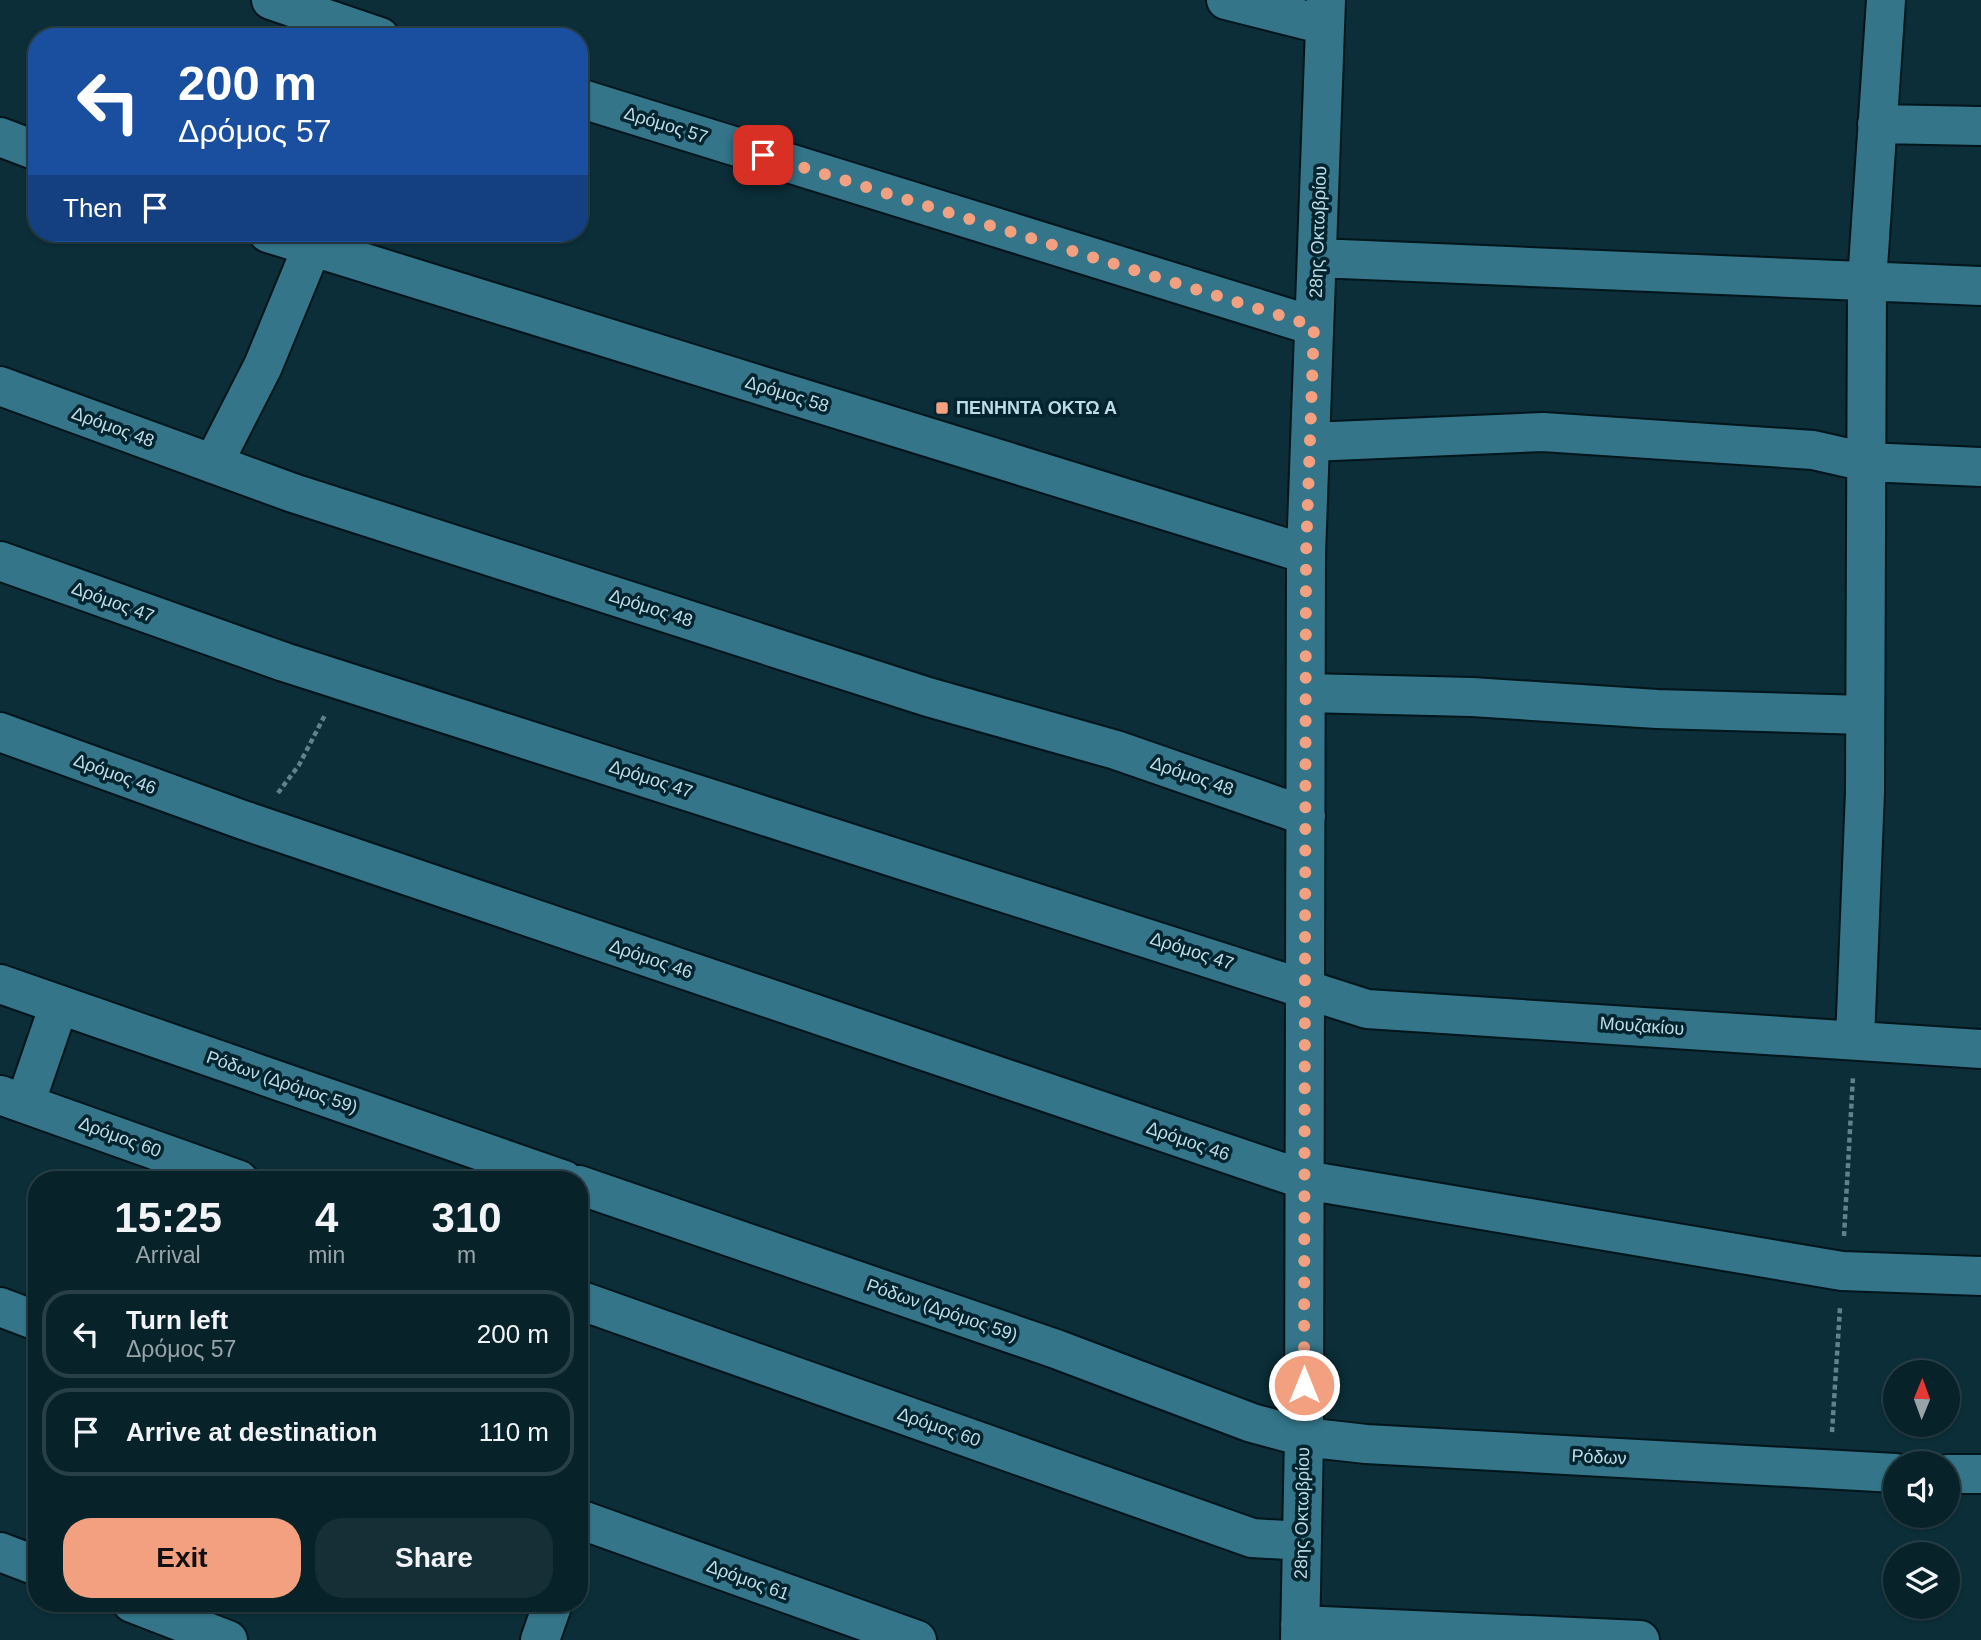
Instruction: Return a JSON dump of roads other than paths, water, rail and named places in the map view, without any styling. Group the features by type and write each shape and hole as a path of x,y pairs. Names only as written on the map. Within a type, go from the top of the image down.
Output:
{"street":[{"path":"271,0 367,26"},
{"path":"1226,0 1325,12"},
{"path":"1855,1040 1865,792 1867,282 1886,0"},
{"name":"28ης Οκτωβρίου","path":"1300,1633 1304,1437 1306,554 1325,12"},
{"name":"Δρόμος 57","path":"588,101 1314,326"},
{"path":"1877,124 1981,126"},
{"path":"0,137 28,147"},
{"path":"213,464 263,366 288,242"},
{"name":"Δρόμος 58","path":"302,242 1306,554"},
{"path":"1317,258 1981,286"},
{"name":"Δρόμος 48","path":"0,386 293,493 915,692 1116,750 1306,816"},
{"path":"1310,442 1543,432 1813,450 1866,462 1981,467"},
{"name":"Δρόμος 47","path":"0,561 343,681 1306,987"},
{"path":"1306,693 1472,697 1657,709 1865,715"},
{"name":"Δρόμος 46","path":"0,732 255,824 1305,1180 1842,1271 1981,1276"},
{"name":"Ρόδων (Δρόμος 59)","path":"0,984 538,1171"},
{"name":"Μουζακίου","path":"1306,987 1367,1009 1981,1049"},
{"path":"13,1099 59,1005"},
{"name":"Δρόμος 60","path":"13,1099 214,1171"},
{"name":"Ρόδων (Δρόμος 59)","path":"588,1188 1056,1349 1252,1423 1304,1437"},
{"name":"Δρόμος 60","path":"588,1303 1252,1538 1302,1541"},
{"path":"0,1307 28,1318"},
{"name":"Ρόδων","path":"1304,1437 1380,1444 1883,1472"},
{"path":"1960,1474 1981,1475"},
{"name":"Δρόμος 61","path":"588,1525 917,1640"},
{"path":"0,1552 28,1563"},
{"path":"155,1612 228,1640"},
{"path":"540,1640 550,1612"},
{"path":"1300,1633 1640,1640"}],"place":[{"name":"ΠΕΝΗΝΤΑ ΟΚΤΩ Α","path":"942,408"}]}
